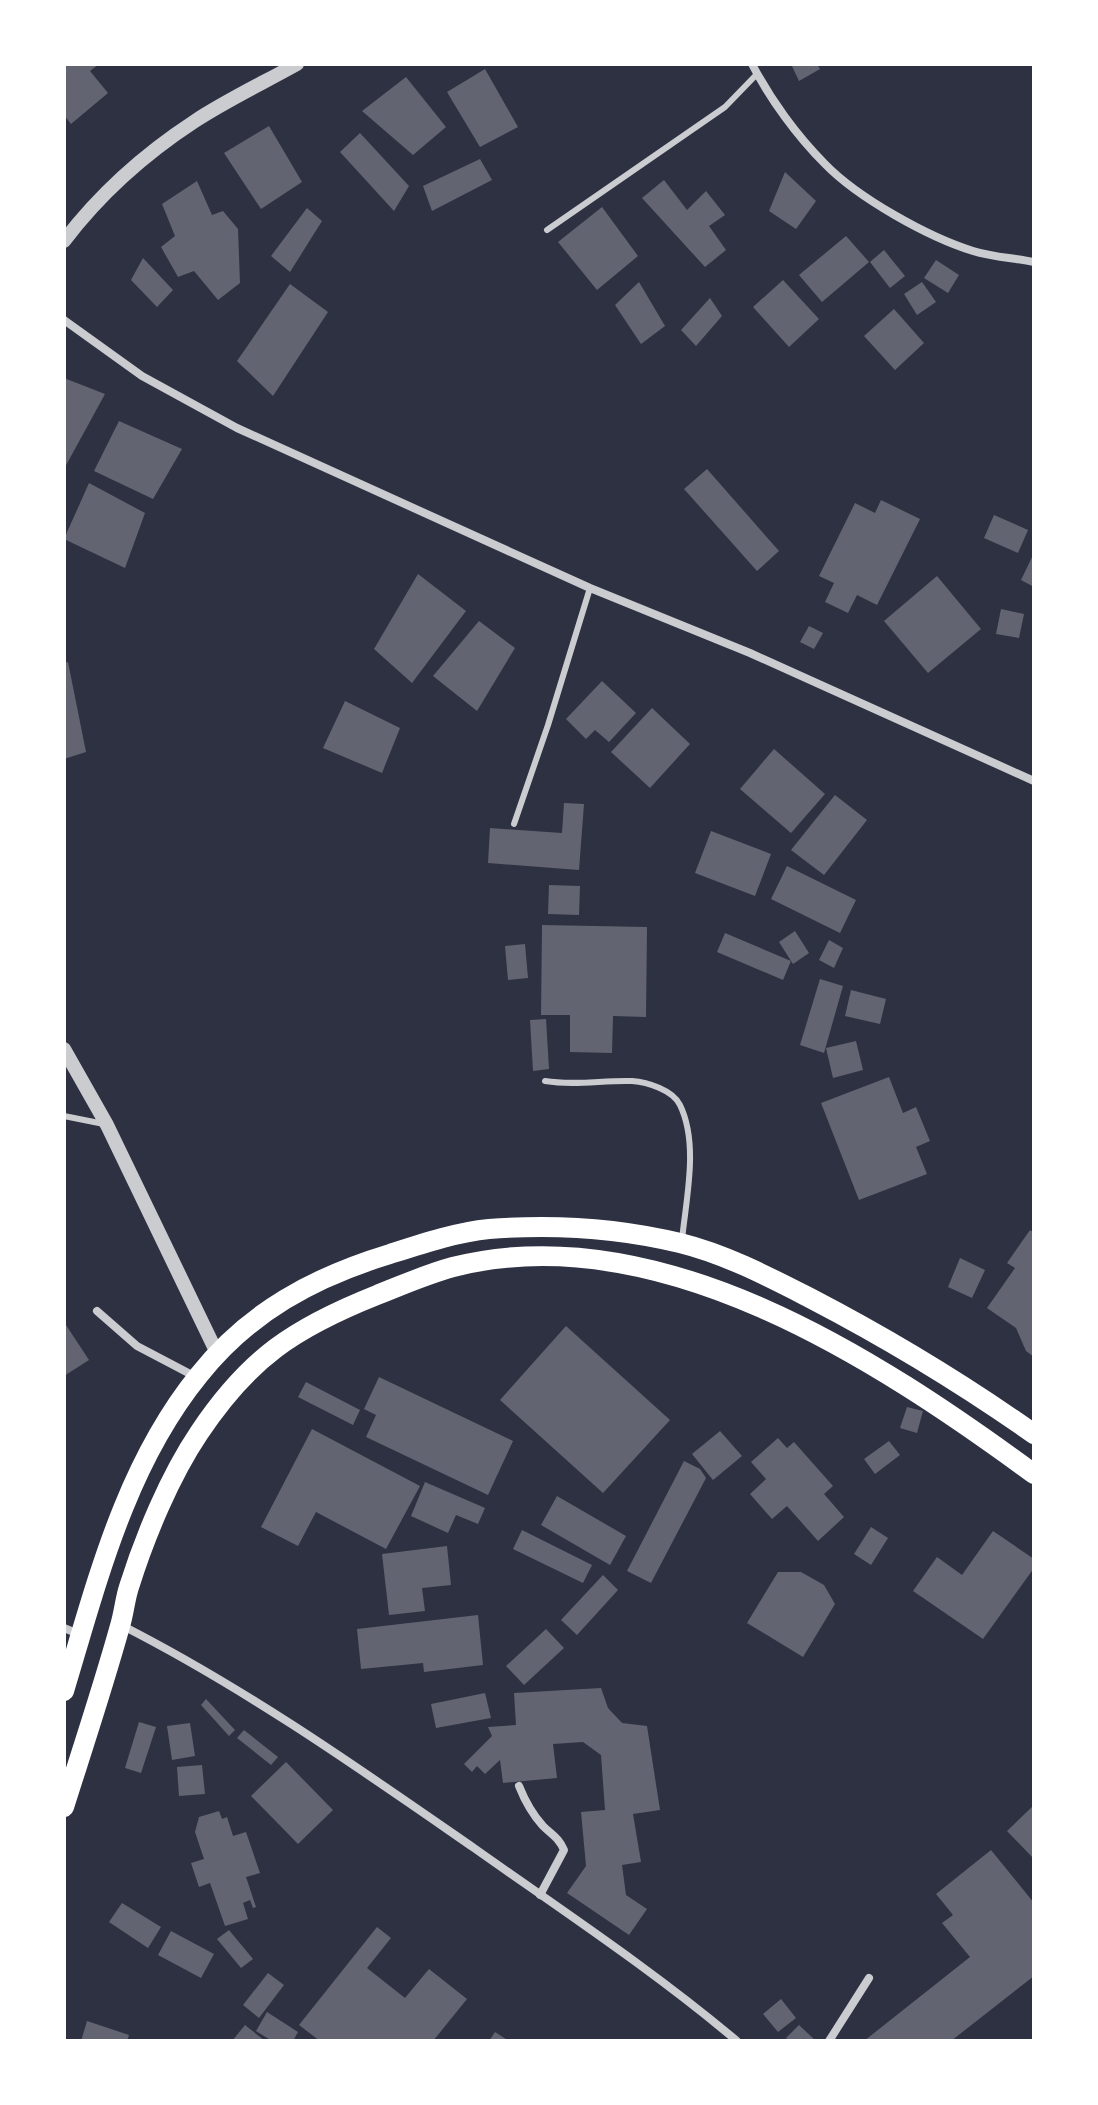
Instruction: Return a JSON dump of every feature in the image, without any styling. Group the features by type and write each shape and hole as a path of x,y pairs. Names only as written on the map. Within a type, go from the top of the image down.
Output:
{"main road":[{"path":"64,1691 73,1631 128,1496 152,1448 217,1353 296,1291 339,1270 445,1239 486,1229 577,1227 682,1244 773,1279 838,1313 917,1358 1034,1434"},
{"path":"64,1807 144,1546 177,1474 204,1425 250,1368 277,1345 343,1308 415,1279 456,1267 542,1257 621,1263 674,1277 739,1299 835,1345 944,1410 1034,1474"}],"street":[{"path":"64,241 88,213 159,146 197,120 297,64"},
{"path":"752,64 786,117 825,165 869,198 907,221 974,251 1034,262"},
{"path":"64,320 142,376 237,428 590,588 750,653 1034,781"},
{"path":"64,1049 107,1125 217,1353"},
{"path":"97,1311 137,1346 197,1378"},
{"path":"120,1625 178,1654 363,1772 682,1994 737,2041"},
{"path":"519,1786 527,1806 560,1840 564,1850 540,1895"},
{"path":"829,2041 869,1978"}],"lane":[{"path":"547,230 725,107 757,74"},
{"path":"514,824 590,588"},
{"path":"545,1081 579,1084 632,1081 655,1085 679,1102 686,1122 689,1154 682,1244"},
{"path":"64,1116 107,1125"}],"building":[{"path":"64,64 99,64 90,71 108,93 71,124 64,115"},
{"path":"791,64 817,64 820,69 799,81"},
{"path":"485,69 518,127 480,147 447,92"},
{"path":"406,77 446,127 413,155 362,111"},
{"path":"269,126 302,182 261,209 224,153"},
{"path":"360,133 409,186 394,211 340,152"},
{"path":"480,159 492,180 432,211 423,186"},
{"path":"785,172 816,201 796,229 769,211"},
{"path":"664,180 687,210 706,191 725,215 709,226 726,250 705,267 642,198"},
{"path":"197,181 212,215 223,211 238,229 240,283 218,300 194,271 178,277 161,247 175,236 162,204"},
{"path":"602,207 638,256 597,290 558,242"},
{"path":"307,208 322,221 290,272 271,256"},
{"path":"846,236 869,262 822,302 799,275"},
{"path":"884,250 905,276 890,288 870,262"},
{"path":"143,258 173,290 157,307 131,280"},
{"path":"936,260 959,275 948,293 924,278"},
{"path":"783,280 819,319 789,347 753,307"},
{"path":"639,282 665,326 641,344 615,305"},
{"path":"922,282 936,302 917,315 904,294"},
{"path":"290,284 328,312 273,396 237,361"},
{"path":"710,298 722,316 696,346 681,330"},
{"path":"894,309 924,343 895,370 864,336"},
{"path":"64,378 105,394 64,469"},
{"path":"119,421 182,449 153,499 94,471"},
{"path":"707,469 779,551 757,571 684,489"},
{"path":"89,483 145,513 125,568 64,539"},
{"path":"881,500 920,519 877,605 857,595 848,613 825,602 834,583 819,576 855,503 875,513"},
{"path":"994,515 1028,530 1018,553 984,538"},
{"path":"1034,553 1034,587 1021,580"},
{"path":"418,574 466,611 412,683 374,649"},
{"path":"937,576 981,629 928,673 884,621"},
{"path":"1001,609 1024,614 1019,638 996,634"},
{"path":"479,621 515,648 477,711 433,676"},
{"path":"809,626 823,633 814,649 800,642"},
{"path":"68,662 86,752 64,759 64,663"},
{"path":"602,681 636,713 609,742 595,730 586,739 566,719"},
{"path":"345,701 400,728 382,773 323,748"},
{"path":"652,708 690,744 650,788 611,752"},
{"path":"774,749 825,794 791,833 740,789"},
{"path":"835,795 867,820 824,875 791,850"},
{"path":"564,803 584,804 579,870 488,863 490,828 562,833"},
{"path":"711,831 771,854 755,896 695,873"},
{"path":"787,866 856,900 840,933 771,899"},
{"path":"549,885 580,886 579,915 548,914"},
{"path":"542,925 647,927 646,1017 613,1016 612,1053 570,1052 570,1015 541,1015"},
{"path":"795,931 809,953 793,964 779,942"},
{"path":"725,933 791,961 783,980 717,952"},
{"path":"829,940 843,948 834,968 819,960"},
{"path":"525,944 528,978 508,980 505,946"},
{"path":"820,979 843,986 824,1053 800,1045"},
{"path":"851,990 886,999 880,1024 845,1016"},
{"path":"546,1019 549,1069 533,1071 530,1020"},
{"path":"856,1041 863,1070 833,1078 826,1048"},
{"path":"889,1077 903,1113 916,1107 930,1141 916,1147 927,1174 859,1200 821,1103"},
{"path":"1030,1230 1034,1233 1034,1357 1026,1351 1016,1328 987,1308 1015,1268 1007,1263"},
{"path":"960,1258 985,1270 972,1298 948,1287"},
{"path":"64,1322 89,1360 64,1376"},
{"path":"566,1326 670,1420 603,1493 500,1400"},
{"path":"379,1377 513,1441 488,1495 366,1437 376,1415 364,1409"},
{"path":"306,1382 360,1410 353,1425 298,1397"},
{"path":"907,1407 923,1411 917,1433 900,1428"},
{"path":"312,1429 420,1486 386,1549 316,1512 298,1546 261,1527"},
{"path":"720,1431 742,1456 713,1480 692,1454"},
{"path":"778,1438 787,1448 794,1442 833,1486 824,1494 844,1517 818,1541 787,1506 772,1519 750,1494 766,1479 751,1462"},
{"path":"889,1441 900,1455 875,1474 864,1459"},
{"path":"684,1461 700,1469 706,1478 651,1583 627,1571"},
{"path":"425,1482 485,1508 478,1524 456,1515 448,1533 411,1516"},
{"path":"557,1496 626,1536 610,1565 541,1525"},
{"path":"871,1527 888,1538 871,1565 854,1554"},
{"path":"522,1530 592,1565 583,1583 513,1549"},
{"path":"993,1531 1034,1559 1034,1568 983,1639 913,1591 937,1557 962,1575"},
{"path":"447,1546 451,1585 422,1588 425,1611 389,1615 382,1554"},
{"path":"778,1572 801,1572 824,1585 835,1604 803,1657 747,1623"},
{"path":"603,1575 618,1590 577,1635 561,1620"},
{"path":"478,1615 483,1665 424,1672 423,1663 361,1669 357,1629"},
{"path":"546,1629 564,1648 524,1685 506,1666"},
{"path":"601,1688 608,1708 622,1723 647,1726 660,1810 633,1814 641,1862 622,1865 626,1895 647,1909 629,1935 567,1893 586,1866 581,1812 605,1810 601,1755 583,1742 553,1744 557,1778 503,1783 500,1760 485,1774 477,1766 472,1772 464,1764 492,1736 488,1727 516,1725 514,1693"},
{"path":"485,1693 491,1718 436,1728 431,1704"},
{"path":"206,1699 235,1730 229,1736 201,1705"},
{"path":"139,1722 156,1727 141,1773 125,1768"},
{"path":"190,1723 195,1756 172,1760 167,1726"},
{"path":"244,1730 278,1757 271,1765 237,1738"},
{"path":"286,1762 333,1810 298,1844 251,1796"},
{"path":"202,1765 205,1794 179,1796 177,1767"},
{"path":"1034,1805 1034,1859 1007,1831"},
{"path":"219,1811 222,1819 227,1817 233,1836 246,1832 260,1873 246,1877 256,1907 253,1908 250,1900 243,1903 248,1919 225,1926 210,1883 199,1887 191,1863 204,1859 195,1832 199,1817"},
{"path":"991,1850 1034,1903 1034,1976 951,2041 864,2041 970,1957 942,1923 953,1915 936,1894"},
{"path":"122,1903 161,1927 148,1948 109,1922"},
{"path":"377,1927 391,1938 367,1968 405,1998 429,1969 467,1999 433,2041 320,2041 299,2025"},
{"path":"229,1930 253,1959 241,1968 217,1939"},
{"path":"171,1931 214,1954 201,1978 158,1955"},
{"path":"268,1973 284,1985 259,2018 243,2005"},
{"path":"781,1999 796,2018 778,2032 763,2014"},
{"path":"267,2012 298,2032 293,2041 272,2041 256,2031"},
{"path":"87,2021 129,2035 127,2041 81,2041"},
{"path":"245,2025 265,2041 232,2041"},
{"path":"799,2025 816,2041 789,2041 786,2038"},
{"path":"495,2032 509,2041 489,2041"}]}
